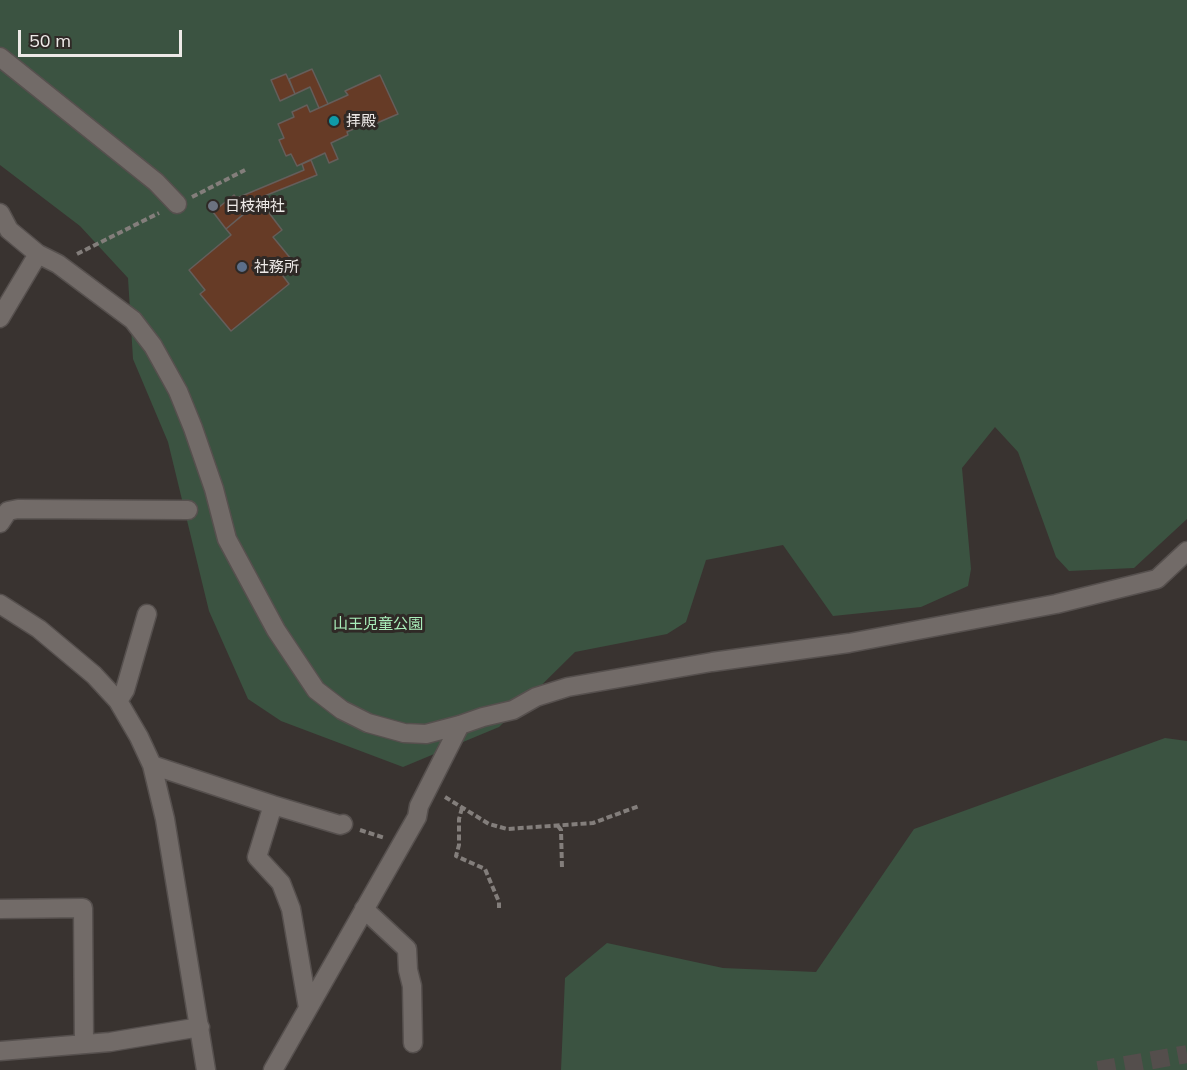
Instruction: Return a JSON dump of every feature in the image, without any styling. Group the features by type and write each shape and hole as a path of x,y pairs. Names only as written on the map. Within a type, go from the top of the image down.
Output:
{"street":[{"path":"0,57 156,182 177,204"},
{"path":"0,213 9,230 38,254 58,264 133,320 153,346 178,391 193,428 214,489 227,539 276,630 316,690 354,717 368,723 404,733 426,734 513,710 537,697 568,687 712,662 849,644 1056,604 1157,579 1187,551"},
{"path":"0,318 38,254"},
{"path":"2,516 8,511 18,509 188,510"},
{"path":"0,604 39,629 94,675 118,701 129,718 152,765 165,819 207,1070"},
{"path":"118,701 125,690 147,614"},
{"path":"273,1070 417,817 419,806 460,725"},
{"path":"152,765 273,805 343,824"},
{"path":"273,805 256,857 281,883 291,909 308,1008"},
{"path":"0,909 83,908 84,1044"},
{"path":"364,909 407,949 408,970 412,986 413,1043"},
{"path":"0,1051 110,1042 200,1027"}],"path":[{"path":"58,264 245,170"},
{"path":"430,786 497,828 517,829 602,821 639,806"},
{"path":"462,808 456,856 485,869 499,908"},
{"path":"343,824 384,838 388,836"},
{"path":"557,826 561,830 562,868"}],"green space":[{"name":"山王児童公園","path":"0,0 1187,0 1187,519 1134,568 1069,571 1056,557 1018,452 995,427 962,468 971,569 968,586 921,607 833,616 783,545 706,560 686,622 667,634 575,652 499,727 403,767 281,721 248,699 209,611 168,442 133,359 128,278 80,226 0,165"},
{"path":"1165,738 1187,741 1187,1070 561,1070 565,978 607,943 723,968 816,972 914,829"}],"building":[{"path":"312,69 328,104 319,108 310,87 295,94 289,79"},
{"path":"286,74 295,94 280,101 271,80"},
{"name":"拝殿","path":"380,75 398,114 363,129 362,125 331,143 338,159 329,163 325,153 297,166 291,154 286,156 279,140 284,138 278,124 294,117 292,112 307,105 310,112 348,95 345,91"},
{"path":"311,160 317,175 242,205 237,198 304,170 302,164"},
{"path":"234,195 247,211 226,229 213,212"},
{"name":"社務所","path":"256,204 259,208 263,205 282,230 273,237 296,265 283,276 289,284 231,331 200,294 205,290 189,270 231,235 226,229"}],"tunnel":[{"path":"1098,1070 1187,1054"}],"place":[{"name":"拝殿","path":"334,121"},
{"name":"日枝神社","path":"213,206"},
{"name":"社務所","path":"242,267"}]}
